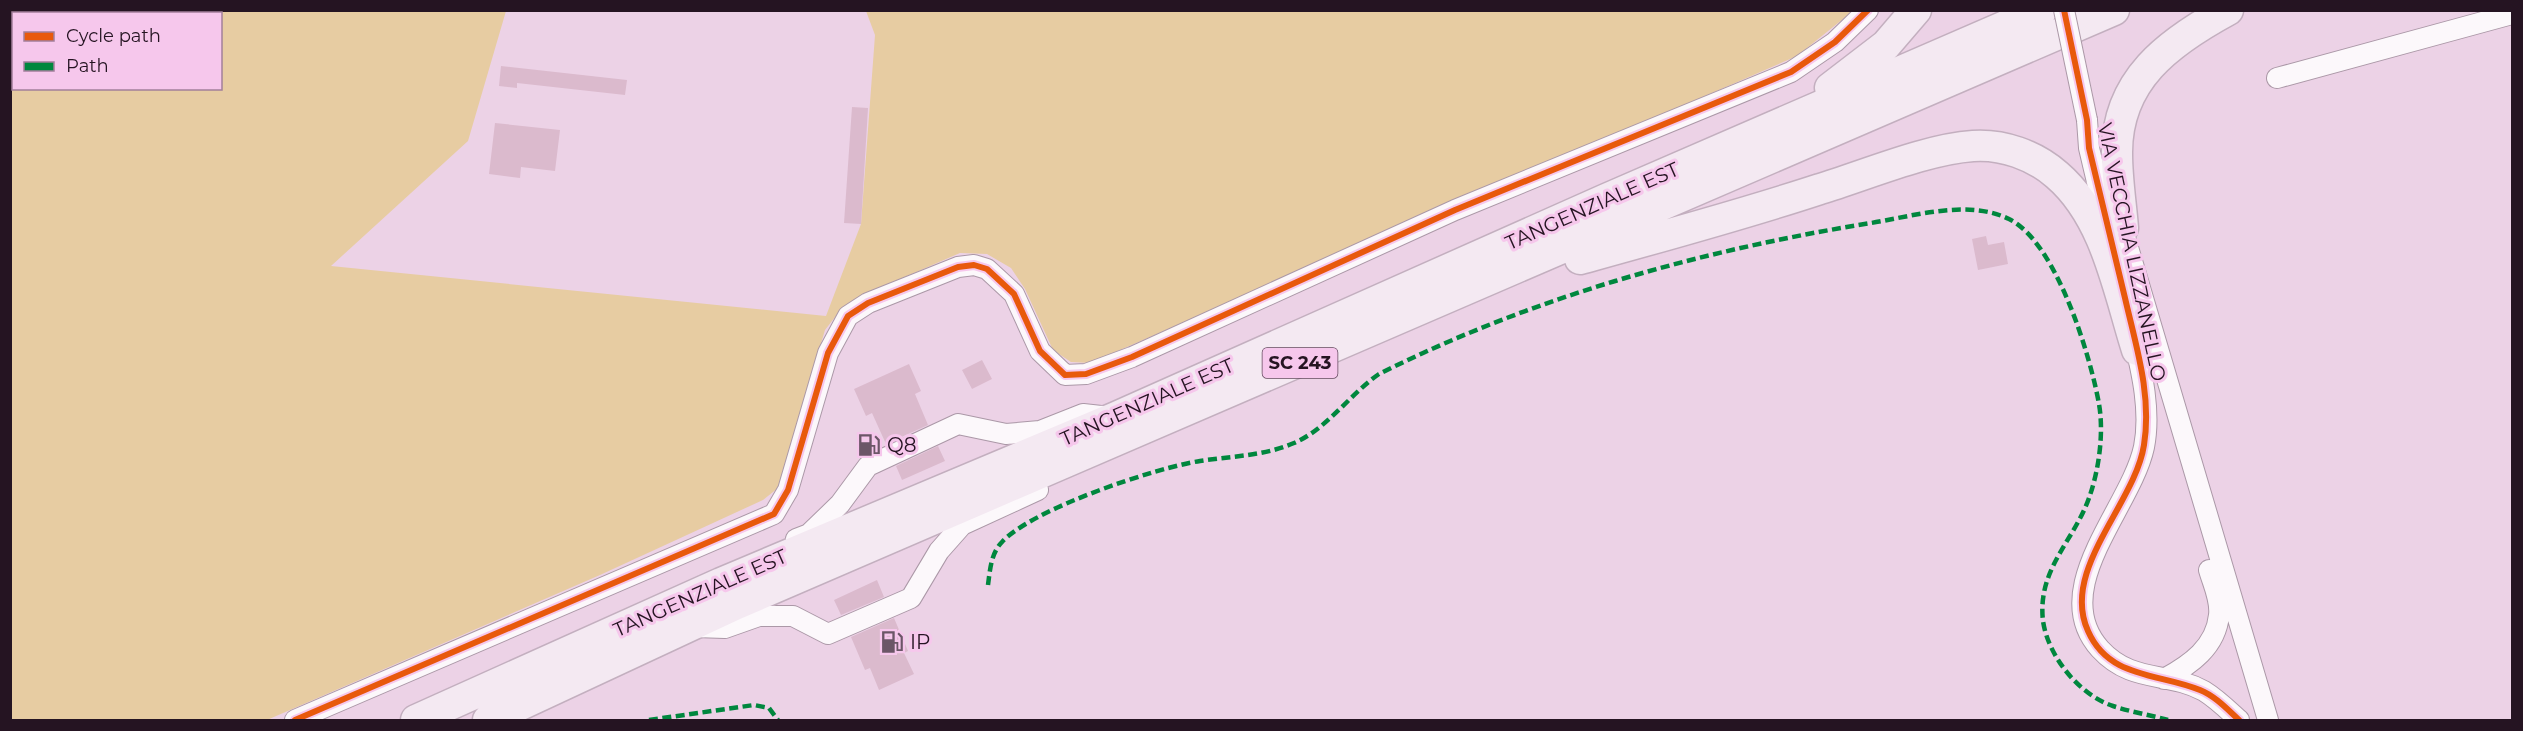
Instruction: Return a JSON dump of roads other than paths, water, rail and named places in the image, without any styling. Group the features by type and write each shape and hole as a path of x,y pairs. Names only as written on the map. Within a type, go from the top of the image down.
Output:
{"highway":[{"path":"1606,199 1644,171 1822,93 1861,67 1886,45 1916,10"},
{"name":"TANGENZIALE EST","path":"416,720 721,583 1116,417 1606,199 2042,10"},
{"name":"TANGENZIALE EST","path":"488,720 690,626 2114,10"},
{"path":"2123,228 2117,153 2121,120 2131,93 2144,71 2165,50 2228,10"},
{"path":"1318,355 1354,348 1575,261 1751,211 1924,156 1972,146 1996,146 2021,153 2056,173 2084,203 2103,243 2137,350"}],"street":[{"path":"295,720 774,514 788,490 828,353 848,316 868,303 958,267 974,265 987,269 1014,294 1040,351 1054,366 1065,375 1086,374 1143,352 1455,210 1791,72 1835,42 1868,10"},
{"name":"VIA VECCHIA LIZZANELLO","path":"2064,10 2087,120 2089,147 2137,350 2145,398 2144,448 2090,566 2082,594 2082,612 2088,632 2099,648 2114,662 2148,678 2164,679 2203,691 2239,720"},
{"path":"2277,78 2512,14"},
{"name":"VIA VECCHIA LIZZANELLO","path":"2087,120 2097,141 2268,720"},
{"path":"721,583 750,559 809,534 840,504 868,466 958,424 1006,434 1040,431 1083,414 1116,417"},
{"path":"690,626 725,628 759,616 793,616 828,634 910,598 939,551 962,525 1043,488 1079,457"},
{"name":"VIA VECCHIA LIZZANELLO","path":"2164,679 2199,656 2210,643 2220,615 2189,498 2193,465"}],"place":[{"name":"Q8","path":"869,445"},
{"name":"IP","path":"892,642"}]}
